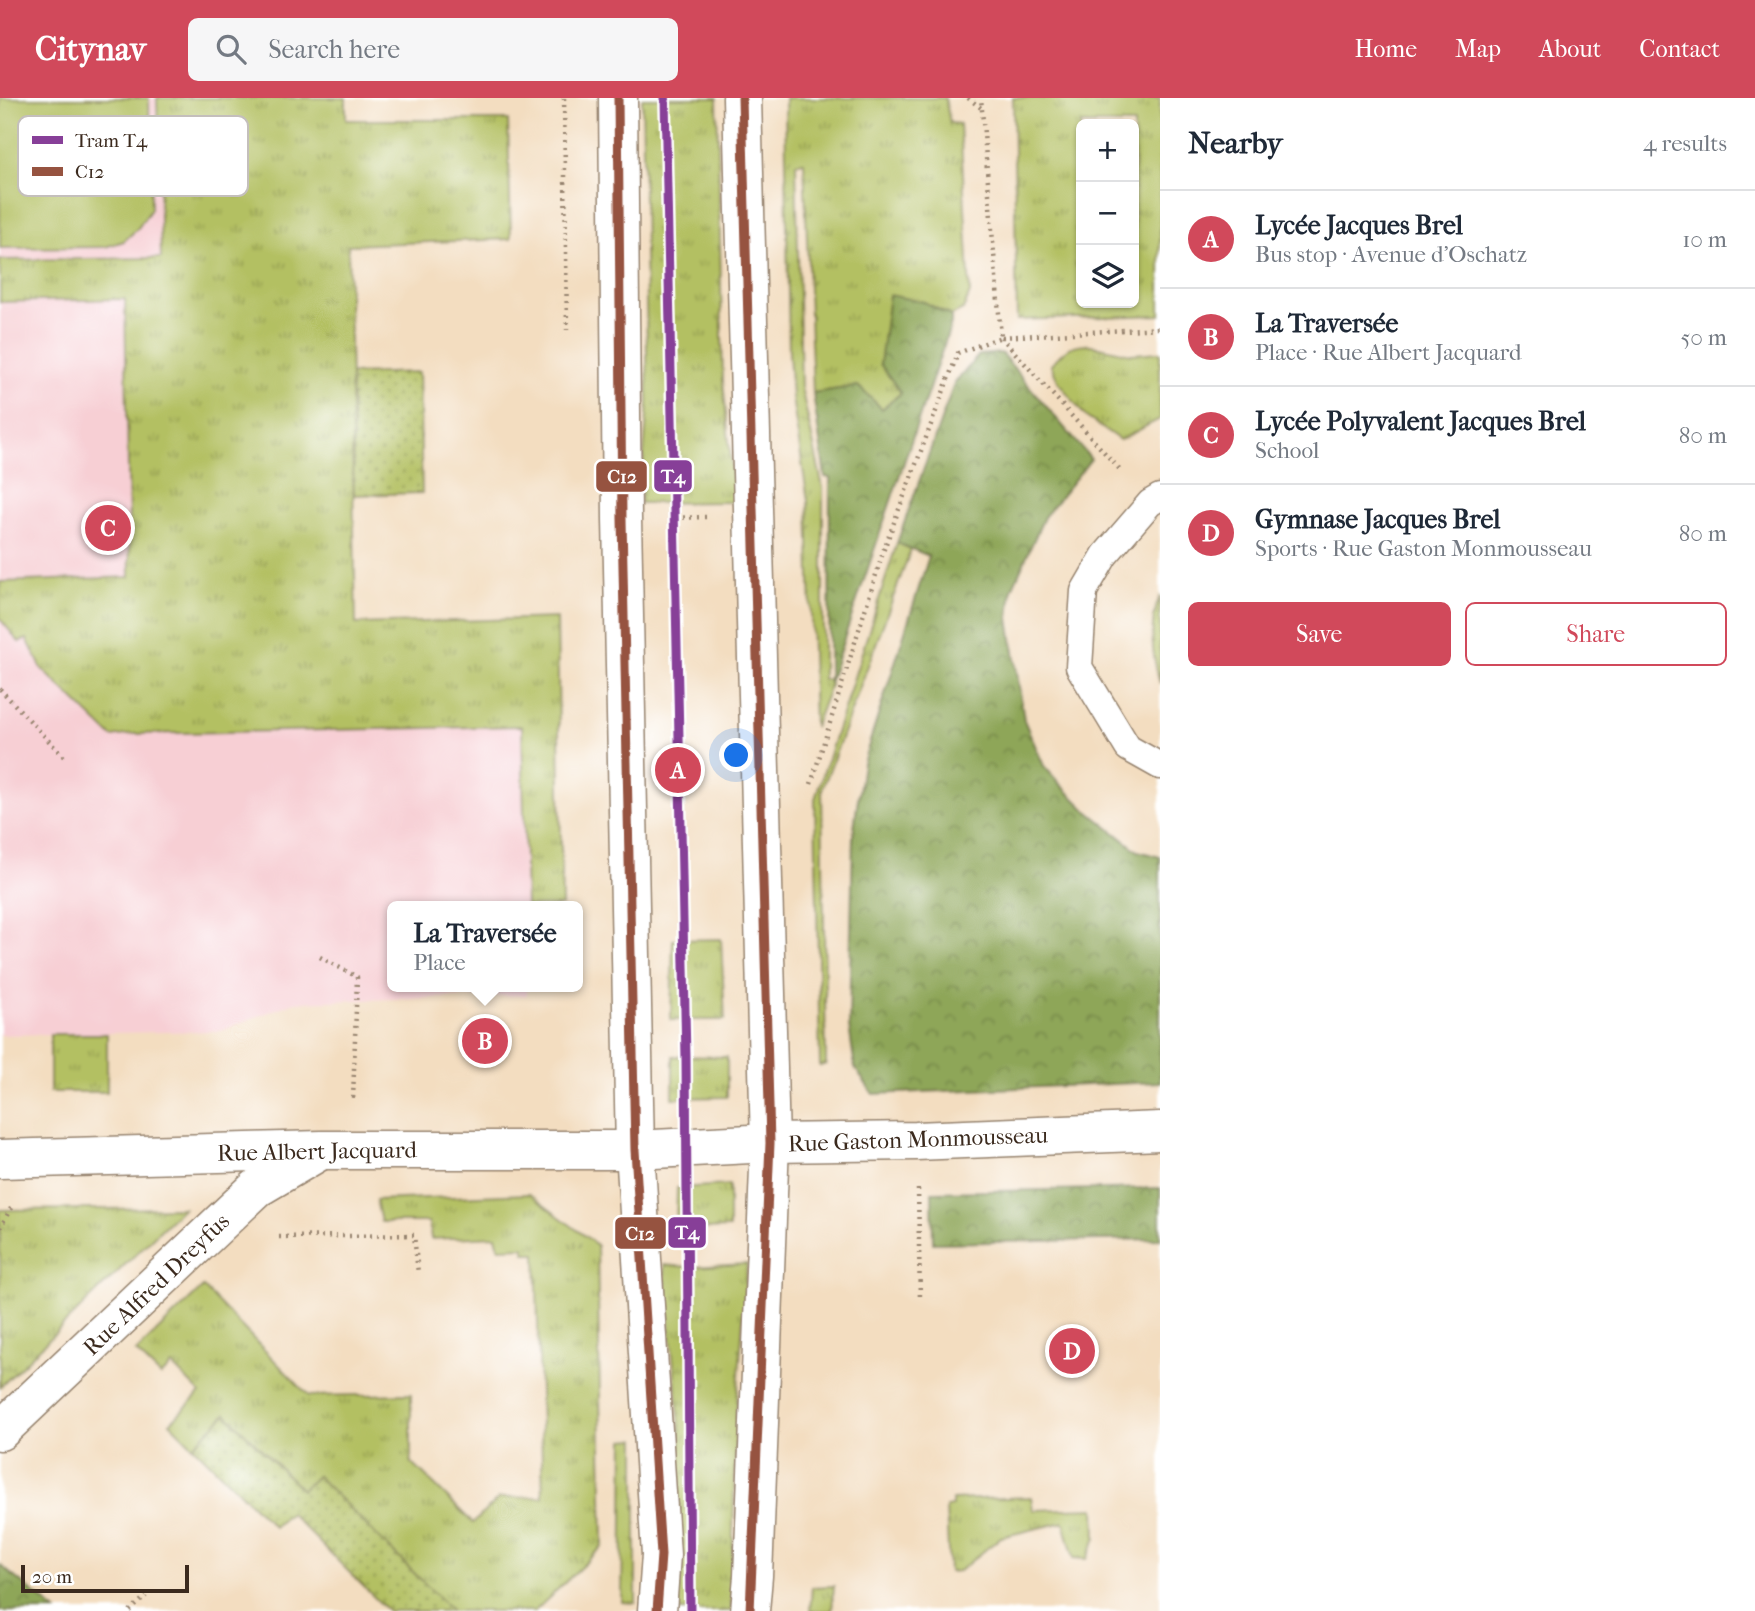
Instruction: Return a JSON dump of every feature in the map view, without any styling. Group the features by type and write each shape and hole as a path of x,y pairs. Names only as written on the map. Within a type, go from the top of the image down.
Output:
{"street":[{"path":"618,98 622,519 635,1150 662,1555 657,1611"},
{"path":"742,98 770,1143 750,1611"},
{"name":"Rue Gaston Monmousseau","path":"635,1150 770,1143 916,1141 1160,1131"},
{"name":"Rue Albert Jacquard","path":"0,1158 322,1150 635,1150"},
{"name":"Rue Alfred Dreyfus","path":"0,1432 257,1188 322,1150"}],"lane":[{"path":"1155,500 1105,555 1084,591 1079,667 1128,748 1160,766"}],"path":[{"path":"968,98 981,108"},
{"path":"981,98 1001,337 1155,500"},
{"path":"840,685 884,550 958,353 1001,337 1160,328"},
{"path":"622,519 753,515"},
{"path":"0,689 66,759"},
{"path":"320,957 357,977 353,1101"},
{"path":"918,1192 920,1300"},
{"path":"251,1194 279,1238 414,1235 418,1273"},
{"path":"130,1611 146,1597"}],"shaded area":[{"path":"0,98 207,98 207,116 18,116 18,196 209,196 218,676 521,673 526,901 387,901 387,992 527,992 527,995 295,1002 220,1031 0,1035"}],"green space":[{"path":"0,98 149,98 149,116 18,116 18,196 151,196 151,209 138,228 124,241 105,247 0,248"},
{"path":"157,98 346,98 346,120 508,120 511,239 348,245 356,624 557,618 562,901 526,901 522,726 134,734 112,737 42,669 27,639 19,642 0,619 0,582 130,577 125,299 0,302 0,260 161,258 159,196 248,196 248,116 157,116"},
{"path":"642,98 717,98 723,381 735,502 640,503 648,403"},
{"path":"785,98 945,98 950,123 960,124 970,293 963,310 951,316 924,302 901,393 882,409 858,386 813,393 804,162 796,163 801,387 823,488 823,679 829,679 830,686 814,728 808,501 792,398 789,354"},
{"path":"1013,98 1160,98 1160,315 1017,320"},
{"path":"889,295 924,302 951,316 951,324 829,683 830,478 825,477 813,393 858,386 882,409 901,393 880,364"},
{"path":"1086,344 1131,354 1160,352 1160,419 1120,440 1086,417 1059,383 1051,365 1066,350"},
{"path":"1001,353 1091,459 1044,517 1012,589 1009,618 1024,720 1044,766 1085,809 1138,851 1160,857 1160,1082 873,1094 855,1068 849,1026 853,835 863,763 929,556 897,543 954,384 979,355"},
{"path":"419,372 422,493 354,495 351,374"},
{"path":"897,543 911,549 822,790 826,1064 820,1066 815,799"},
{"path":"1160,596 1160,684 1155,662 1153,629"},
{"path":"721,939 725,1020 671,1020 673,940"},
{"path":"50,1034 107,1034 107,1092 50,1092"},
{"path":"673,1056 727,1057 727,1097 673,1098"},
{"path":"729,1185 729,1228 676,1230 677,1188"},
{"path":"1160,1188 1160,1239 933,1243 932,1192"},
{"path":"529,1194 597,1245 603,1546 535,1611 452,1611 317,1476 302,1490 226,1414 193,1446 170,1423 200,1393 172,1365 161,1376 136,1352 203,1287 309,1396 411,1394 411,1462 473,1523 499,1498 543,1497 536,1253 525,1253 524,1247 499,1248 496,1236 431,1239 429,1222 381,1222 376,1200"},
{"path":"183,1208 0,1387 0,1210"},
{"path":"747,1264 736,1417 731,1611 675,1611 680,1428 664,1265 689,1267"},
{"path":"226,1414 302,1490 317,1476 452,1611 388,1611 290,1513 274,1527 193,1446"},
{"path":"636,1439 636,1603 622,1602 624,1440"},
{"path":"1031,1497 1033,1510 1095,1508 1096,1538 1087,1559 1074,1558 1064,1522 1001,1537 959,1571 949,1572 946,1507 952,1506 952,1500"},
{"path":"0,1565 56,1611 0,1611"},
{"path":"834,1586 832,1611 810,1611 812,1587"}],"tram line":[{"name":"T4","path":"665,98 686,1057 690,1611"}],"transit line":[{"name":"C12","path":"618,98 622,519 635,1150 661,1555 657,1611"},
{"name":"C12","path":"742,98 770,1143 750,1611"}],"place":[{"name":"Lycée Polyvalent Jacques Brel","path":"108,528"},
{"name":"Lycée Jacques Brel","path":"678,770"},
{"name":"La Traversée","path":"485,1041"},
{"name":"Gymnase Jacques Brel","path":"1072,1351"}]}
